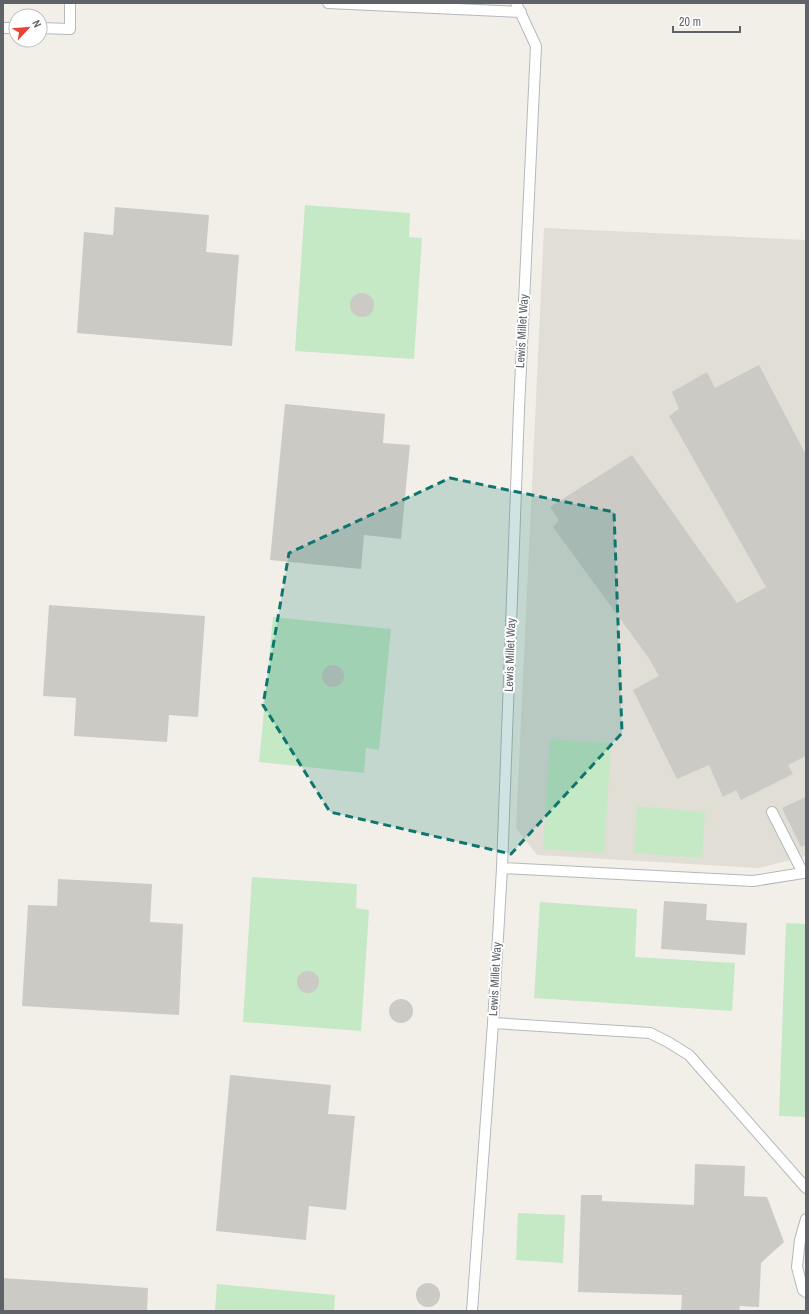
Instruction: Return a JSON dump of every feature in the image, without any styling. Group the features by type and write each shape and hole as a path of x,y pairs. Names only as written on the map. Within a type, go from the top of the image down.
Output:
{"lane":[{"path":"48,28 70,29 70,3"},
{"path":"328,3 521,12"},
{"name":"Lewis Millet Way","path":"472,1311 493,1023 502,868 518,409 536,46 516,3"},
{"path":"502,868 753,881 805,872 772,812"},
{"path":"493,1023 650,1033 668,1042 689,1055 806,1188"},
{"path":"806,1219 800,1240 797,1267 803,1290 806,1292"}],"highlighted area":[{"path":"450,478 614,512 622,733 511,854 330,812 263,705 289,553"}],"shaded area":[{"path":"544,228 806,240 806,856 759,868 537,855 516,828"}],"green space":[{"path":"305,205 410,213 409,237 422,238 414,359 295,351"},
{"path":"273,617 391,629 379,750 366,748 364,773 259,762"},
{"path":"550,739 611,743 604,853 543,849"},
{"path":"637,806 705,812 702,858 634,853"},
{"path":"252,877 357,884 356,908 369,910 361,1031 243,1022"},
{"path":"540,902 637,909 635,957 735,963 732,1011 534,998"},
{"path":"786,923 806,924 806,1117 779,1116"},
{"path":"518,1213 565,1215 563,1263 516,1260"},
{"path":"217,1284 335,1295 334,1311 215,1311"}],"building":[{"path":"115,207 209,215 206,252 239,255 232,346 77,333 84,232 113,235"},
{"path":"362,293 370,297 374,305 370,313 362,317 354,313 350,305 354,297"},
{"path":"759,365 806,455 806,756 788,765 793,774 741,800 736,790 723,797 709,765 677,779 633,690 659,676 648,657 553,527 559,520 550,507 632,455 737,603 766,587 669,416 679,409 672,392 707,372 715,388"},
{"path":"285,404 385,414 383,443 410,445 401,539 364,535 361,569 270,560"},
{"path":"49,605 205,616 198,717 169,715 167,742 74,736 76,698 43,696"},
{"path":"329,665 337,665 344,672 344,680 337,687 329,687 322,680 322,672"},
{"path":"806,797 806,845 801,847 782,808"},
{"path":"58,879 152,884 150,922 183,924 179,1015 22,1006 28,905 57,906"},
{"path":"664,901 707,904 706,920 747,923 745,955 661,949"},
{"path":"304,971 312,971 319,978 319,986 312,993 304,993 297,986 297,978"},
{"path":"401,999 409,1003 413,1011 409,1019 401,1023 393,1019 389,1011 393,1003"},
{"path":"230,1075 331,1085 328,1114 355,1116 346,1210 309,1206 306,1240 216,1231"},
{"path":"695,1164 745,1166 744,1196 767,1197 784,1242 761,1263 759,1307 740,1306 739,1311 681,1311 682,1295 578,1292 581,1195 602,1195 602,1201 694,1205"},
{"path":"3,1278 148,1288 147,1311 3,1311"},
{"path":"428,1283 436,1287 440,1295 436,1303 428,1307 420,1303 416,1295 420,1287"}]}
